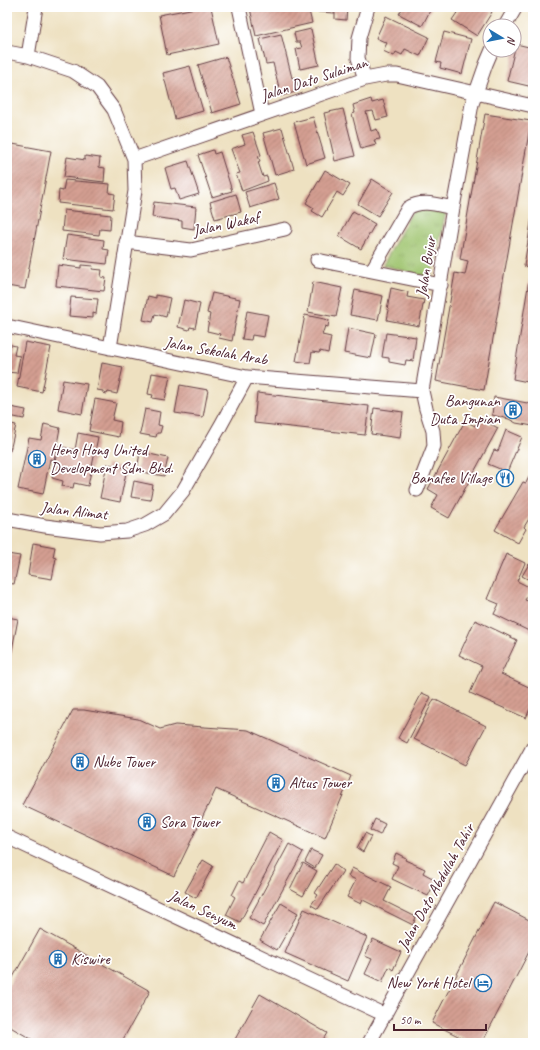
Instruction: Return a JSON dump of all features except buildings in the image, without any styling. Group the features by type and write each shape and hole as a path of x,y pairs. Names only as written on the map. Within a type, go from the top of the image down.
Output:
{"street":[{"path":"28,56 36,7"},
{"path":"239,7 262,114"},
{"path":"365,79 358,58 359,38 368,7"},
{"path":"510,18 516,7"},
{"path":"7,52 28,56 73,71 97,87 114,110 134,160 134,191 110,348"},
{"name":"Jalan Bujur","path":"417,490 434,446 433,431 422,390 472,104 489,58"},
{"name":"Jalan Dato Sulaiman","path":"134,160 365,79 386,75 397,75 533,106"},
{"path":"372,270 408,208 415,203 426,203 453,208"},
{"name":"Jalan Wakaf","path":"126,242 191,250 286,229"},
{"path":"317,260 440,285"},
{"name":"Jalan Sekolah Arab","path":"7,326 247,377 422,390"},
{"name":"Jalan Alimat","path":"7,519 45,526 100,533 127,531 145,525 164,514 183,491 222,425 247,377"},
{"name":"Jalan Dato Abdullah Tahir","path":"369,1043 533,747"},
{"name":"Jalan Senyum","path":"7,837 385,1015"}],"green space":[{"path":"421,208 446,212 431,278 383,265 412,212"}],"place":[{"name":"Bangunan Duta Impian","path":"513,410"},
{"name":"Heng Hong United Development Sdn. Bhd.","path":"37,459"},
{"name":"Banafee Village","path":"505,478"},
{"name":"Nube Tower","path":"80,762"},
{"name":"Altus Tower","path":"276,783"},
{"name":"Sora Tower","path":"147,822"},
{"name":"Kiswire","path":"58,959"},
{"name":"New York Hotel","path":"483,983"}]}
